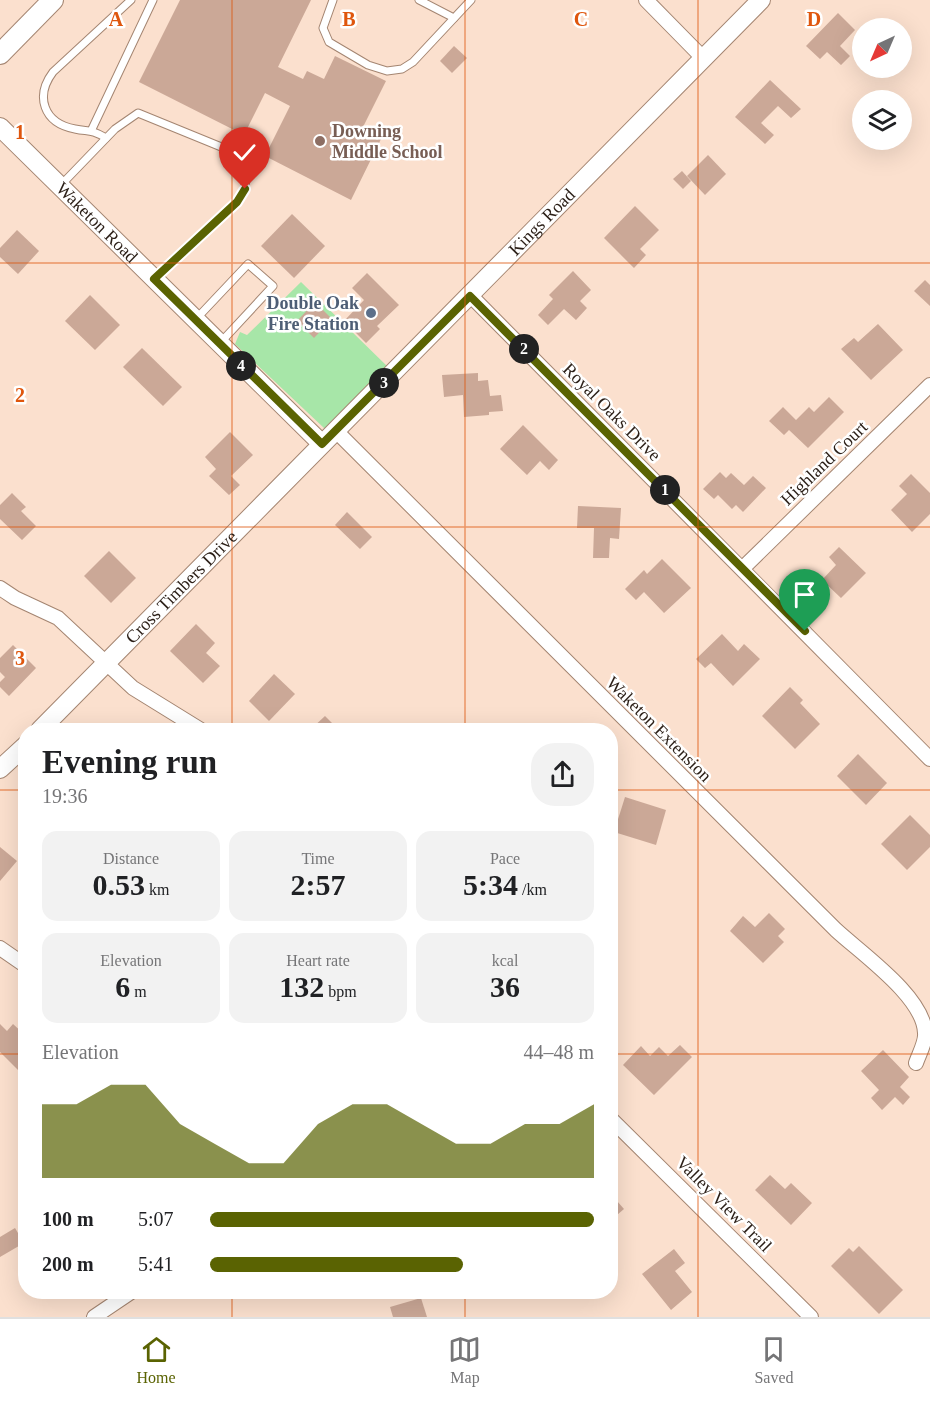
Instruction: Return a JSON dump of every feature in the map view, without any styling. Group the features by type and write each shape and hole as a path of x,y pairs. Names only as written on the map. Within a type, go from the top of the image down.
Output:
{"main road":[{"path":"0,54 53,0"}],"street":[{"path":"646,0 703,58"},
{"name":"Kings Road","path":"322,444 761,0"},
{"name":"Waketon Road","path":"0,127 322,444"},
{"name":"Royal Oaks Drive","path":"470,296 930,759"},
{"name":"Highland Court","path":"742,568 930,385"},
{"name":"Waketon Extension","path":"336,431 836,930 914,1002 924,1023 926,1036 916,1063"},
{"name":"Cross Timbers Drive","path":"47,723 322,444"},
{"path":"0,588 15,598 58,618 134,688 190,723"},
{"path":"0,770 18,753"},
{"path":"0,948 18,960"},
{"name":"Valley View Trail","path":"618,1126 811,1317"},
{"path":"94,1317 121,1299"}],"lane":[{"path":"106,138 92,129 75,129 50,116 43,103 43,85 53,72 131,0"},
{"path":"92,129 153,0"},
{"path":"333,0 323,28 328,42 368,65 387,71 402,69 413,62 471,0"},
{"path":"419,0 454,18"},
{"path":"60,186 126,119 138,113 236,153 245,164 245,189 237,202 154,279"},
{"path":"196,320 248,264 273,286 219,344"}],"green space":[{"path":"301,282 389,368 329,427 324,428 235,344 240,332 247,335"}],"building":[{"name":"Downing Middle School","path":"180,0 311,0 278,67 303,79 307,71 324,79 335,56 386,81 362,129 381,139 351,200 265,156 290,106 265,93 244,135 139,82"},
{"path":"838,13 852,27 852,33 840,46 850,56 841,65 827,52 820,59 806,46"},
{"path":"454,46 467,58 452,73 440,61"},
{"path":"770,80 801,109 791,118 778,106 761,123 774,135 765,144 735,117"},
{"path":"708,155 726,174 705,195 687,176"},
{"path":"682,171 691,181 683,189 673,179"},
{"path":"635,206 659,230 640,249 646,255 634,268 604,238"},
{"path":"292,214 325,246 294,278 261,246"},
{"path":"17,230 39,251 18,274 0,257 0,248"},
{"path":"573,271 591,290 580,301 587,308 576,320 564,309 548,325 538,315 553,299 549,295"},
{"name":"Double Oak Fire Station","path":"367,273 399,305 377,326 380,329 366,343 344,321 364,300 352,288"},
{"path":"925,280 930,285 930,306 914,291"},
{"path":"90,295 120,325 95,350 65,321"},
{"path":"315,302 332,319 314,338 297,321"},
{"path":"878,324 903,350 871,380 841,349 854,338 858,342"},
{"path":"142,348 182,387 163,406 123,367"},
{"path":"478,373 478,381 488,380 490,396 501,395 503,411 489,412 489,415 464,417 463,395 444,397 442,375"},
{"path":"829,397 844,412 808,448 789,430 784,435 769,421 783,407 796,420 809,407 814,412"},
{"path":"523,425 558,460 549,470 540,461 527,475 500,449"},
{"path":"230,432 253,455 231,476 240,485 229,495 209,476 216,469 205,457"},
{"path":"720,472 726,478 731,473 744,485 753,476 766,488 743,512 736,505 732,509 718,495 714,499 703,489"},
{"path":"911,474 930,493 930,514 912,532 891,510 907,494 899,486"},
{"path":"12,493 26,507 21,511 36,526 22,540 0,519 0,505"},
{"path":"578,506 621,508 619,539 610,538 609,558 593,558 594,528 577,528"},
{"path":"347,512 372,537 360,549 335,525"},
{"path":"839,547 866,573 841,598 822,580 836,565 829,557"},
{"path":"109,551 136,578 111,603 84,576"},
{"path":"662,559 691,588 664,613 644,592 636,600 625,589 644,570 647,574"},
{"path":"196,624 215,643 206,653 220,666 203,683 170,651"},
{"path":"722,634 738,651 744,644 760,659 733,686 711,663 705,668 696,659"},
{"path":"13,645 36,668 9,696 0,687 0,682 5,677 0,672 0,658"},
{"path":"274,674 295,694 269,721 249,701"},
{"path":"790,687 803,700 800,703 820,724 795,749 762,716"},
{"path":"325,716 332,723 318,723"},
{"path":"858,754 887,783 866,805 837,776"},
{"path":"625,797 666,810 656,845 618,833 618,819"},
{"path":"910,815 930,835 930,847 907,870 881,844"},
{"path":"0,847 17,861 0,881"},
{"path":"769,913 785,929 778,936 784,942 763,963 730,931 743,916 755,927"},
{"path":"0,1024 7,1031 13,1024 18,1029 18,1070 0,1052"},
{"path":"680,1045 692,1057 654,1095 623,1065 641,1046 650,1056 659,1047 668,1056"},
{"path":"883,1050 909,1077 900,1087 910,1097 903,1105 895,1097 882,1110 871,1098 879,1090 861,1071"},
{"path":"770,1175 785,1189 791,1183 812,1203 791,1225 755,1190"},
{"path":"618,1202 624,1209 618,1214"},
{"path":"15,1228 18,1233 18,1246 0,1257 0,1237"},
{"path":"859,1246 903,1290 879,1314 831,1266 849,1248 853,1252"},
{"path":"674,1249 685,1263 675,1271 692,1292 671,1310 642,1274"},
{"path":"421,1299 427,1317 393,1317 390,1307"}],"place":[{"name":"Downing Middle School","path":"320,141"},
{"name":"Double Oak Fire Station","path":"371,313"}],"route":[{"path":"245,189 237,202 154,279 322,444 470,296 805,631"}]}
